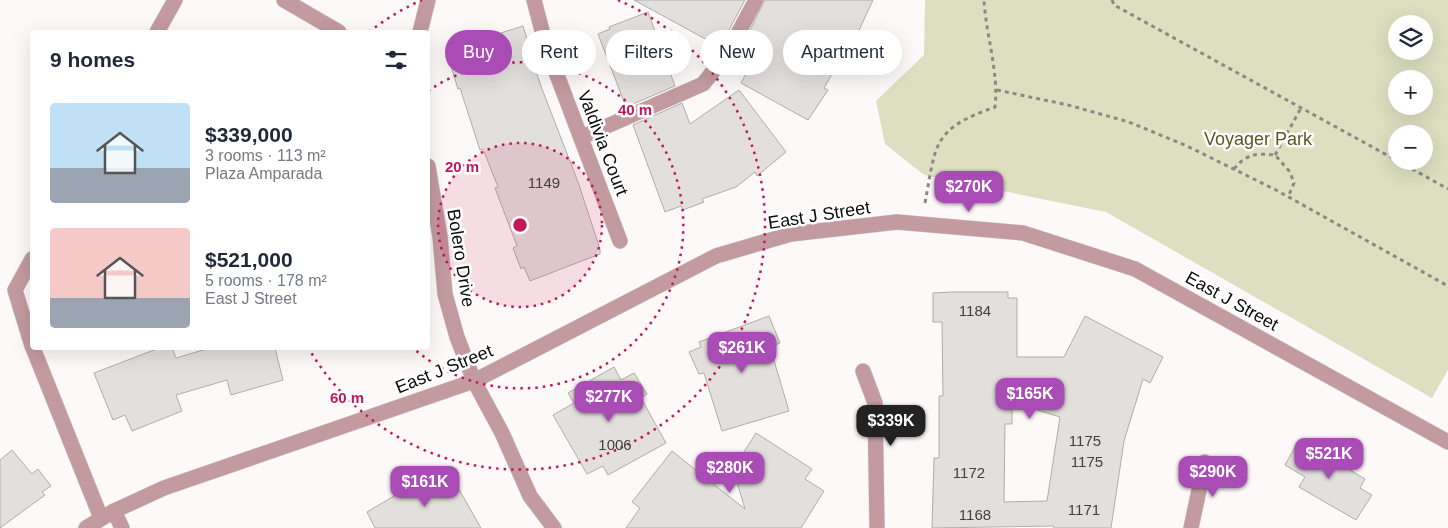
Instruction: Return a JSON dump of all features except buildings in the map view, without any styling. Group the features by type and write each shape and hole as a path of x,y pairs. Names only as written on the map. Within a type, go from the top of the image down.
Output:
{"street":[{"path":"158,30 175,0"},
{"path":"284,0 336,30"},
{"path":"420,30 428,0"},
{"name":"Valdivia Court","path":"534,0 546,46 620,241"},
{"path":"582,137 703,84 727,54 756,0"},
{"name":"Bolero Drive","path":"430,178 440,238 445,294 457,337 474,382 502,432 530,496 554,528"},
{"name":"East J Street","path":"86,528 107,515 164,488 474,382 716,256 790,234 897,222 1023,233 1135,269 1448,442"},
{"path":"30,263 16,290 30,337"},
{"path":"34,350 39,367 107,515 122,528"},
{"path":"863,371 875,403 877,528"},
{"path":"1191,528 1205,462"}],"path":[{"path":"926,200 931,164 938,142 966,118 995,107 997,90 985,20 984,0"},
{"path":"1112,0 1114,5 1388,156"},
{"path":"997,90 1068,105 1129,122 1234,169 1448,286"},
{"path":"1275,155 1300,108"},
{"path":"1234,169 1243,158 1257,153 1275,155 1290,172 1294,182 1288,197"},
{"path":"1413,170 1448,189"}],"green space":[{"name":"Voyager Park","path":"925,0 1448,0 1448,370 1432,398 1106,212 924,175 885,144 876,101 924,55"}]}
